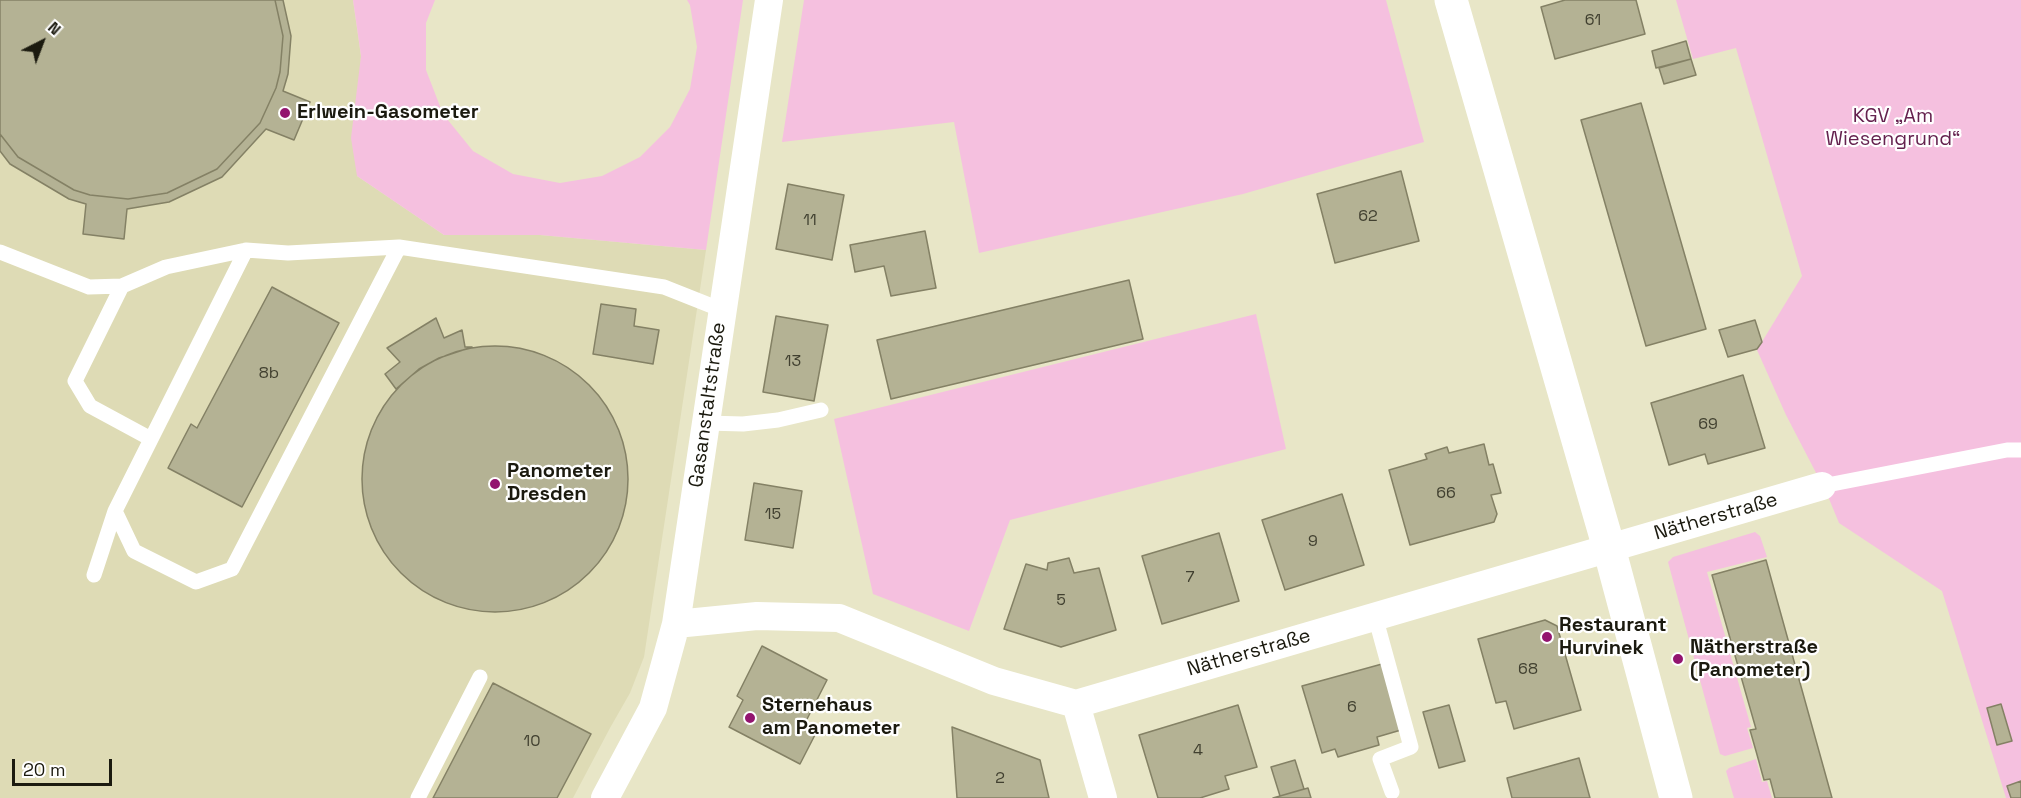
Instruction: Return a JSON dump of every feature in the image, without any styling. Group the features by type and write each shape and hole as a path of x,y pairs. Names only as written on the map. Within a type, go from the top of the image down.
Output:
{"main road":[{"path":"1451,0 1609,548 1676,798"}],"street":[{"name":"Gasanstaltstraße","path":"605,798 653,708 676,624 769,0"},
{"name":"Nätherstraße","path":"1076,704 1822,486"},
{"path":"676,624 758,616 839,618 994,681 1076,704 1103,798"}],"lane":[{"path":"0,252 88,287 122,286 166,267 246,250 288,253 399,246 664,287 722,310"},
{"path":"115,511 134,551 165,567 196,582 232,568 399,246"},
{"path":"94,575 115,511 246,250"},
{"path":"122,286 75,381 90,406 152,439"},
{"path":"706,423 778,420 821,410"},
{"path":"1822,486 2007,450 2021,450"},
{"path":"1375,616 1411,747 1380,759 1392,792"},
{"path":"418,798 480,676"}],"shaded area":[{"path":"0,0 353,0 361,56 357,176 444,235 540,235 706,250 644,657 630,693 573,798 0,798"}],"green space":[{"path":"353,0 435,0 426,23 426,70 443,114 473,151 513,174 560,183 602,176 640,157 670,127 690,89 697,47 690,5 687,0 743,0 706,250 540,235 444,235 357,176 351,138 361,56"},
{"path":"804,0 1386,0 1424,142 1243,194 979,253 954,122 782,142"},
{"name":"KGV „Am Wiesengrund“","path":"1676,0 2021,0 2021,798 2006,798 1942,591 1839,523 1757,350 1802,276 1736,48 1693,59"},
{"path":"1256,314 1286,449 1010,520 969,631 873,594 834,419"},
{"path":"1755,532 1760,536 1767,557 1707,572 1751,727 1747,728 1753,748 1725,756 1720,754 1668,562 1673,557"},
{"path":"1756,759 1762,782 1767,781 1772,798 1734,798 1726,771"}],"building":[{"path":"0,0 275,0 283,36 280,72 276,88 260,123 217,169 167,193 128,199 90,195 74,190 18,157 0,134"},
{"name":"Erlwein-Gasometer","path":"275,0 283,0 291,36 288,74 283,91 310,102 294,140 266,129 222,177 169,202 127,209 124,239 83,234 86,204 69,199 10,164 0,151 0,134 18,157 74,190 90,195 128,199 167,193 217,169 260,123 276,88 280,72 283,36"},
{"path":"1565,0 1636,0 1645,34 1555,59 1541,7"},
{"path":"1686,41 1691,59 1656,68 1652,51"},
{"path":"1691,59 1696,75 1664,84 1659,68"},
{"path":"1641,103 1706,329 1646,346 1581,120"},
{"path":"1401,171 1419,241 1335,263 1317,194"},
{"path":"788,184 844,195 832,260 776,249"},
{"path":"925,231 936,288 891,296 884,266 855,272 850,245"},
{"path":"1129,280 1143,339 891,399 877,340"},
{"path":"272,287 339,323 242,507 168,468 191,424 197,428"},
{"path":"601,304 636,309 634,326 659,330 653,364 593,354"},
{"path":"776,316 828,325 814,401 763,392"},
{"path":"436,318 444,338 462,330 465,347 472,347 439,358 419,369 396,389 385,374 400,362 387,348"},
{"path":"1755,320 1762,342 1757,349 1728,357 1719,330"},
{"name":"Panometer Dresden","path":"495,346 521,349 546,356 569,369 589,385 605,405 618,428 625,453 628,479 625,505 618,530 605,553 589,573 569,589 546,602 521,609 495,612 469,609 444,602 421,589 401,573 385,553 372,530 365,505 362,479 365,453 372,428 385,405 401,385 421,369 444,356 469,349"},
{"path":"1743,375 1765,448 1708,464 1705,454 1669,465 1651,403"},
{"path":"1484,444 1489,465 1493,464 1501,493 1491,495 1497,514 1494,522 1410,545 1389,470 1427,459 1425,454 1447,447 1449,453"},
{"path":"754,483 802,491 793,548 745,540"},
{"path":"1342,494 1364,565 1285,590 1262,520"},
{"path":"1219,533 1239,601 1162,624 1142,556"},
{"path":"1069,558 1074,573 1099,568 1116,630 1061,647 1004,629 1026,564 1047,570 1048,563"},
{"path":"1766,560 1832,798 1775,798 1770,779 1764,780 1750,730 1756,729 1712,575"},
{"path":"1545,620 1557,626 1581,710 1514,729 1506,701 1496,703 1478,639"},
{"path":"762,646 827,680 804,725 817,731 800,764 729,727 743,700 737,696"},
{"path":"1382,664 1401,730 1377,737 1379,745 1338,757 1335,749 1322,753 1302,686"},
{"path":"493,683 591,734 557,798 433,798"},
{"path":"2001,704 2012,741 1997,745 1987,708"},
{"path":"1238,705 1257,767 1225,776 1229,789 1200,798 1158,798 1139,735"},
{"path":"1449,705 1465,761 1439,768 1423,712"},
{"path":"952,727 1040,760 1049,798 957,798"},
{"path":"1579,758 1590,798 1512,798 1507,778"},
{"path":"1295,760 1304,789 1280,796 1271,767"},
{"path":"2021,781 2021,798 2011,798 2007,786"},
{"path":"1308,788 1311,798 1273,798"}],"place":[{"name":"Erlwein-Gasometer","path":"285,113"},
{"name":"Panometer Dresden","path":"495,484"},
{"name":"Restaurant Hurvinek","path":"1547,637"},
{"name":"Nätherstraße (Panometer)","path":"1678,659"},
{"name":"Sternehaus am Panometer","path":"750,718"}]}
